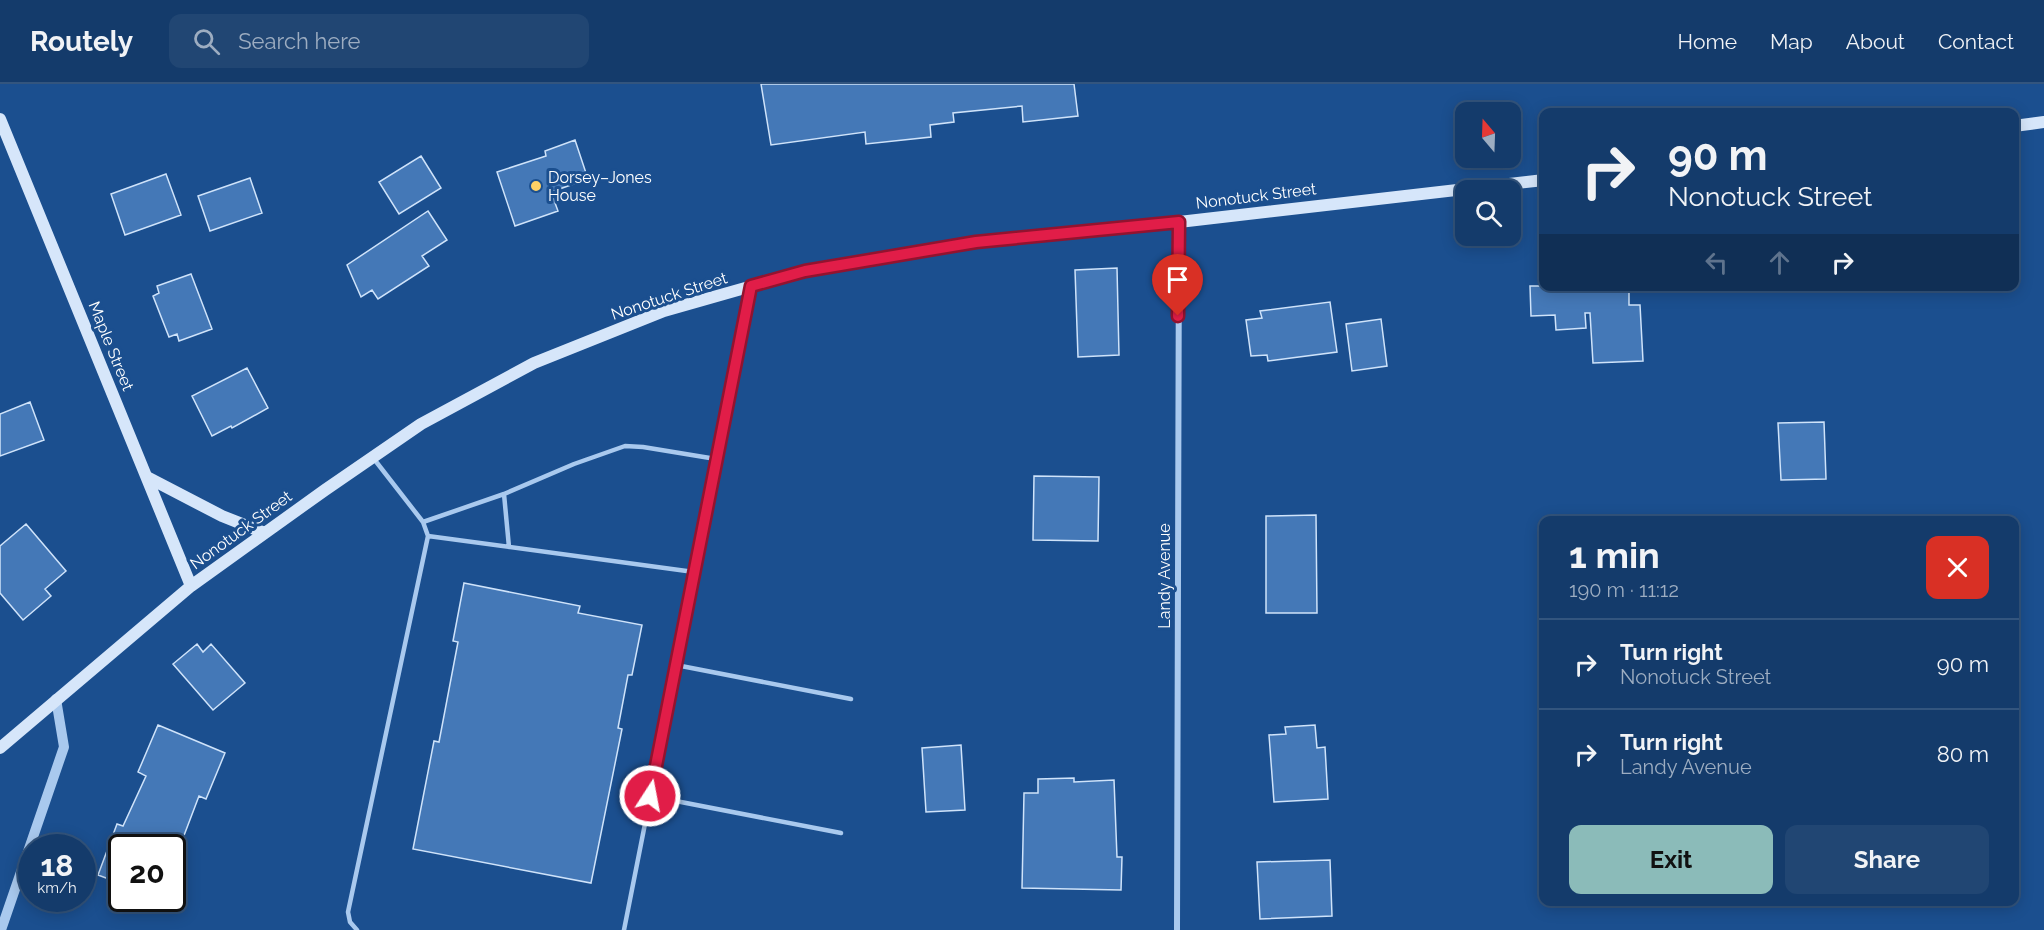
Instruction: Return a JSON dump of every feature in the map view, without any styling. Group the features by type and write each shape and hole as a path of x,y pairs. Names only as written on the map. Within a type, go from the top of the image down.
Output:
{"main road":[{"name":"Maple Street","path":"0,119 191,586"},
{"path":"2019,125 2044,122"},
{"name":"Nonotuck Street","path":"0,748 191,586 421,424 534,363 664,311 805,271 976,242 1179,222 1539,181"},
{"path":"147,477 222,516 265,533"}],"street":[{"name":"Landy Avenue","path":"1177,930 1179,222"},
{"path":"1,930 64,747 57,699"}],"lane":[{"path":"624,930 751,286"},
{"path":"423,522 504,494 574,464 625,446 716,459"},
{"path":"357,930 350,922 348,912 428,536 423,522 372,457"},
{"path":"504,494 509,547"},
{"path":"428,536 694,573"},
{"path":"676,665 851,699"},
{"path":"650,796 841,833"}],"building":[{"path":"761,84 1074,84 1078,116 1023,122 1022,106 953,113 954,122 930,125 931,137 866,144 865,132 771,145"},
{"name":"Dorsey–Jones House","path":"575,140 588,179 551,192 558,211 515,226 497,172 546,156 545,151"},
{"path":"421,156 441,188 399,214 379,182"},
{"path":"166,174 181,215 125,235 111,194"},
{"path":"250,178 262,213 210,231 198,196"},
{"path":"428,211 447,240 422,256 429,266 378,299 372,290 361,297 347,265"},
{"path":"1117,268 1119,355 1078,357 1075,270"},
{"path":"191,274 212,329 179,341 177,334 169,337 153,296 159,293 157,286"},
{"path":"1530,286 1539,286 1539,291 1629,291 1629,305 1640,305 1643,361 1593,363 1590,313 1585,313 1586,328 1556,330 1555,315 1531,316"},
{"path":"1330,302 1337,352 1268,361 1267,355 1251,356 1246,320 1262,318 1260,311"},
{"path":"1381,319 1387,366 1352,371 1346,324"},
{"path":"247,368 268,408 212,436 192,396"},
{"path":"30,402 44,440 0,456 0,414"},
{"path":"1824,422 1826,479 1781,480 1778,423"},
{"path":"1034,476 1099,477 1098,541 1033,540"},
{"path":"1316,515 1317,613 1266,613 1266,516"},
{"path":"26,524 66,571 45,589 51,596 23,620 0,593 0,546"},
{"path":"464,583 580,606 578,613 642,625 632,675 628,675 618,728 622,729 591,883 413,849 434,741 439,742 458,642 453,641"},
{"path":"197,644 203,652 211,644 245,683 213,710 173,664"},
{"path":"158,725 225,753 206,799 199,796 185,834 113,834 117,824 123,826 146,776 138,772"},
{"path":"1315,725 1317,748 1325,747 1328,799 1274,802 1269,735 1286,734 1285,727"},
{"path":"961,745 965,810 926,812 922,748"},
{"path":"1074,778 1074,782 1114,780 1117,857 1122,857 1121,890 1022,888 1024,793 1038,793 1038,779"},
{"path":"108,848 108,879 98,875"},
{"path":"1330,860 1332,916 1260,919 1257,862"}],"place":[{"name":"Dorsey–Jones House","path":"536,186"}],"route":[{"path":"650,796 751,286 805,271 976,242 1179,222 1178,316"}]}
